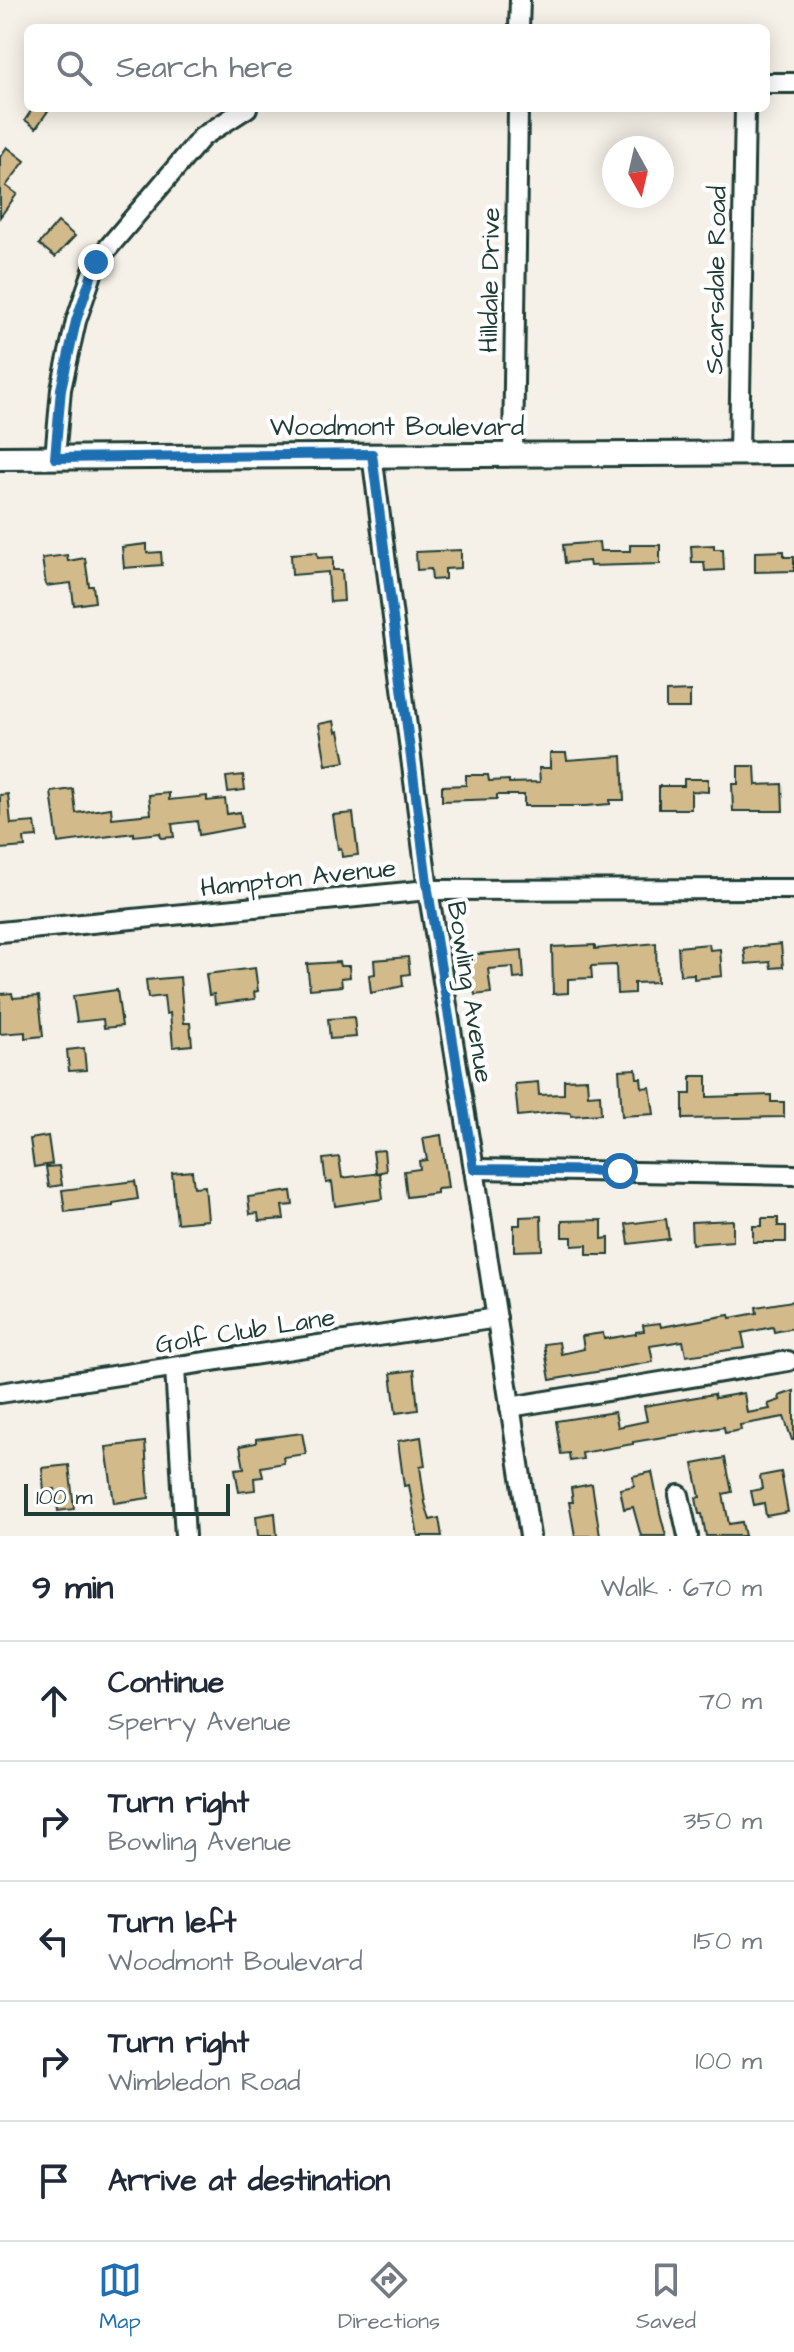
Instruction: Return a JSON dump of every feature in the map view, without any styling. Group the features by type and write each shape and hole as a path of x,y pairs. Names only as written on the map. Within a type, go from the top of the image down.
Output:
{"main road":[{"name":"Woodmont Boulevard","path":"0,458 794,453"}],"street":[{"path":"519,24 520,0"},
{"path":"770,83 794,83"},
{"path":"55,458 61,389 76,321 96,262 202,137 241,112"},
{"name":"Hilldale Drive","path":"513,453 518,112"},
{"name":"Scarsdale Road","path":"739,454 745,112"},
{"name":"Bowling Avenue","path":"372,454 428,890 530,1536"},
{"name":"Hampton Avenue","path":"0,932 428,890 794,889"},
{"path":"474,1169 794,1175"},
{"name":"Golf Club Lane","path":"0,1393 497,1318"},
{"path":"510,1407 788,1361"},
{"path":"175,1368 185,1536"},
{"path":"679,1495 688,1536"}],"building":[{"path":"30,112 47,112 36,128 25,120"},
{"path":"7,147 25,161 6,186 17,194 0,217 0,157"},
{"path":"58,222 75,236 55,257 39,244"},
{"path":"599,542 600,551 630,551 630,545 660,545 660,564 590,566 589,561 565,563 563,545"},
{"path":"147,544 147,553 161,552 162,565 124,568 122,547"},
{"path":"714,545 714,549 723,549 724,570 705,571 704,562 692,562 691,546"},
{"path":"461,550 461,568 445,569 445,579 432,580 431,569 417,570 416,552"},
{"path":"784,551 784,557 794,557 794,571 755,572 755,552"},
{"path":"317,552 318,558 333,557 333,570 342,570 344,601 330,602 328,572 292,575 291,554"},
{"path":"67,555 68,561 85,558 95,602 74,605 71,583 46,586 42,558"},
{"path":"690,691 690,708 666,708 666,692"},
{"path":"334,721 345,762 326,765 319,724"},
{"path":"550,753 566,753 567,760 622,756 624,800 586,806 524,806 524,795 442,801 442,786 466,785 466,775 488,775 489,781 509,780 509,783 540,782 539,768 550,768"},
{"path":"738,766 755,766 756,785 782,784 783,811 733,811 732,784 738,784"},
{"path":"243,775 245,790 228,792 226,777"},
{"path":"684,779 708,779 708,792 691,791 691,809 659,809 659,786 684,786"},
{"path":"73,789 76,813 111,808 112,818 151,814 149,795 169,793 169,800 207,796 207,801 225,799 227,814 240,812 242,827 199,835 197,821 172,824 174,837 161,838 160,833 134,836 134,833 58,843 51,792"},
{"path":"8,794 11,824 35,822 37,837 24,838 25,847 0,849 0,795"},
{"path":"353,813 358,855 342,857 333,815"},
{"path":"656,943 657,982 634,983 634,993 617,994 616,965 591,966 592,978 568,979 568,993 553,994 552,947 595,945 595,949"},
{"path":"709,944 710,950 720,949 722,976 694,979 694,974 680,975 678,947"},
{"path":"781,944 783,967 771,968 770,962 746,964 744,948"},
{"path":"522,950 524,978 514,979 513,967 488,969 491,993 475,995 467,955"},
{"path":"408,957 410,974 402,975 403,986 371,993 369,975 375,974 374,960"},
{"path":"339,962 340,966 349,966 350,977 341,978 342,986 310,989 307,964"},
{"path":"255,968 258,991 254,992 255,999 215,1004 214,994 209,995 206,974"},
{"path":"180,977 184,1023 190,1023 192,1045 173,1047 170,1013 166,1014 164,996 148,998 146,980"},
{"path":"117,990 122,1026 104,1028 103,1019 77,1022 73,996"},
{"path":"12,993 13,998 39,996 43,1036 25,1038 25,1032 0,1034 0,994"},
{"path":"354,1017 356,1037 330,1039 328,1019"},
{"path":"84,1048 86,1070 69,1071 67,1050"},
{"path":"636,1069 642,1088 650,1087 654,1114 622,1116 619,1070"},
{"path":"691,1076 707,1076 707,1097 771,1095 771,1102 784,1102 784,1117 683,1119 683,1094 691,1094"},
{"path":"587,1079 588,1095 600,1094 601,1114 571,1116 571,1113 558,1112 518,1116 515,1084 538,1082 539,1095 564,1094 564,1080"},
{"path":"441,1135 448,1188 437,1189 437,1193 407,1197 404,1171 420,1169 419,1161 427,1160 423,1138"},
{"path":"48,1136 52,1164 34,1167 30,1139"},
{"path":"384,1150 386,1171 376,1173 373,1151"},
{"path":"339,1157 342,1178 380,1173 383,1199 335,1206 332,1182 326,1183 323,1159"},
{"path":"59,1166 62,1185 49,1187 46,1167"},
{"path":"192,1171 194,1187 205,1186 208,1220 177,1223 172,1173"},
{"path":"135,1181 138,1199 113,1203 113,1206 65,1212 62,1190"},
{"path":"291,1191 293,1205 282,1206 284,1219 259,1221 258,1213 250,1214 248,1197"},
{"path":"541,1216 542,1250 514,1251 514,1225 520,1225 520,1217"},
{"path":"762,1218 778,1218 778,1226 786,1226 786,1242 753,1242 753,1226 762,1226"},
{"path":"666,1219 669,1239 629,1244 626,1224"},
{"path":"602,1220 602,1239 609,1238 609,1255 587,1255 587,1245 572,1246 572,1237 562,1237 562,1221"},
{"path":"733,1220 733,1241 692,1244 691,1222"},
{"path":"792,1301 794,1328 774,1332 773,1327 742,1333 745,1348 686,1356 683,1341 650,1346 653,1362 550,1380 544,1344 559,1342 561,1354 584,1349 582,1336 603,1333 604,1339 636,1334 644,1331 643,1325 660,1323 661,1327 729,1315 730,1318 757,1313 756,1307"},
{"path":"414,1370 418,1410 396,1413 391,1373"},
{"path":"794,1391 794,1440 784,1417 740,1425 741,1430 725,1433 724,1427 633,1442 582,1453 583,1459 570,1461 569,1453 561,1454 556,1421 615,1412 618,1427 647,1421 644,1406 714,1394 715,1398 744,1393 747,1413 770,1409 768,1404"},
{"path":"302,1433 306,1454 283,1457 284,1463 261,1467 263,1477 254,1478 255,1490 239,1492 235,1469 244,1468 240,1446 256,1443 256,1439"},
{"path":"421,1437 425,1466 420,1467 425,1503 430,1520 439,1518 442,1536 418,1536 409,1485 404,1486 398,1441"},
{"path":"145,1442 149,1498 114,1503 106,1447"},
{"path":"725,1458 732,1492 723,1494 729,1524 742,1522 745,1536 706,1536 702,1514 699,1514 696,1498 700,1497 693,1464"},
{"path":"69,1465 74,1509 58,1511 55,1489 44,1491 42,1468"},
{"path":"652,1472 666,1536 641,1536 633,1507 624,1509 620,1489 634,1486 633,1476"},
{"path":"781,1472 788,1512 766,1516 764,1503 754,1505 751,1491 762,1489 760,1476"},
{"path":"592,1484 600,1536 575,1536 569,1502 573,1502 571,1488"},
{"path":"275,1513 277,1536 258,1536 256,1516"}],"route":[{"path":"96,262 76,321 61,389 55,458 372,454 428,890 474,1169 620,1171"}]}
